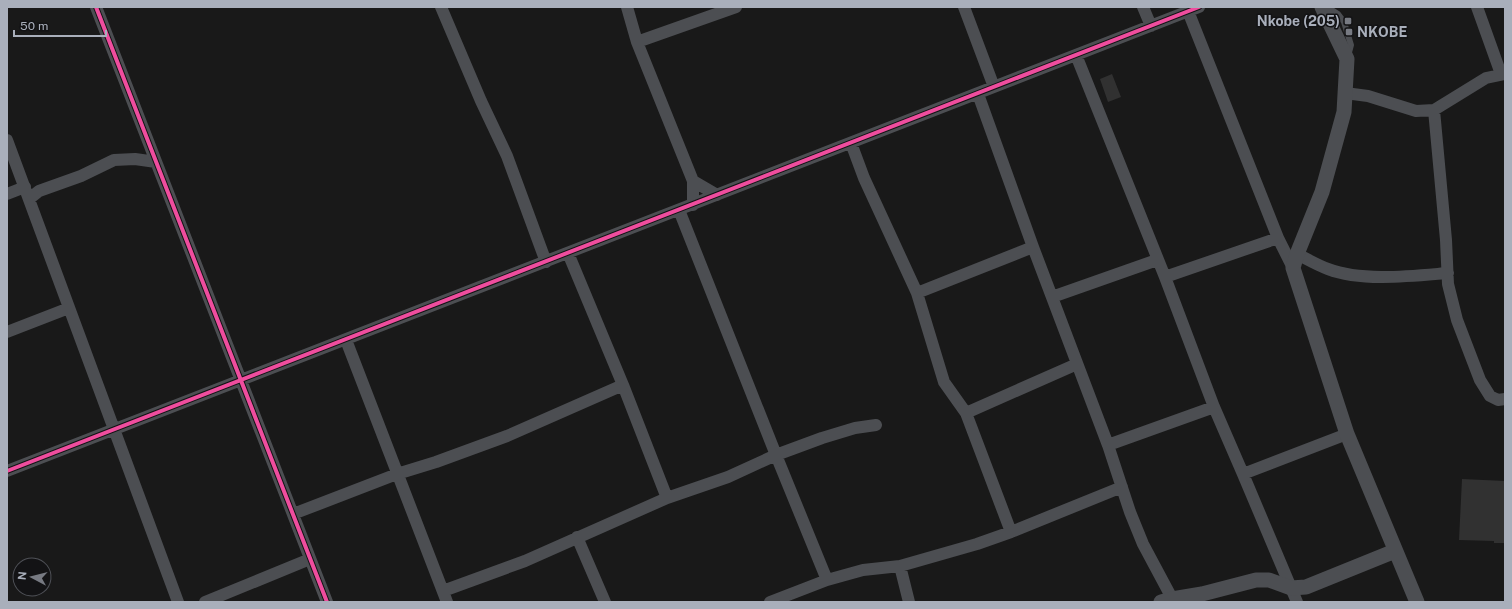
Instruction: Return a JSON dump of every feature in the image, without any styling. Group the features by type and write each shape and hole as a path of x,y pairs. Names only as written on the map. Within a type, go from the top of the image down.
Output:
{"street":[{"path":"96,7 327,602"},
{"path":"441,7 481,101 507,156 546,262"},
{"path":"627,7 637,42 692,181 693,205"},
{"path":"637,42 736,7"},
{"path":"964,7 994,87"},
{"path":"1144,7 1151,26"},
{"path":"1293,268 1297,254 1322,192 1344,112 1347,59 1322,7"},
{"path":"1345,93 1368,96 1416,111 1434,110 1486,78 1503,74 1477,7"},
{"path":"7,471 1194,9 1278,238 1293,268 1347,434 1417,602"},
{"path":"1076,55 1165,277 1214,407 1297,602"},
{"path":"978,94 1033,247 1108,446 1130,512 1169,601 1256,580 1269,580 1291,588 1306,587 1395,551"},
{"path":"1434,110 1448,284 1456,320 1480,380 1490,396 1498,400 1505,400"},
{"path":"7,140 90,363 113,430 178,602"},
{"path":"851,143 864,178 916,293 944,382 966,412 1011,532"},
{"path":"29,199 39,191 81,176 114,160 135,159 156,162"},
{"path":"692,181 717,195"},
{"path":"7,194 25,188"},
{"path":"680,210 776,455 828,580"},
{"path":"1165,277 1278,238"},
{"path":"916,293 1033,247"},
{"path":"568,253 667,498"},
{"path":"1297,254 1329,269 1354,275 1396,277 1448,273"},
{"path":"1052,297 1157,260"},
{"path":"7,332 69,308"},
{"path":"346,340 445,597 667,498 728,477 776,455 822,438 855,428 876,425"},
{"path":"966,412 1077,364"},
{"path":"293,514 397,474 436,462 508,436 622,385"},
{"path":"1108,446 1214,407"},
{"path":"1243,474 1347,434"},
{"path":"770,602 828,580 863,570 900,566 1011,532 1122,487"},
{"path":"577,537 605,602"},
{"path":"205,602 310,559"},
{"path":"900,566 909,602"}],"lane":[{"path":"1327,7 1338,14 1344,22 1351,45 1347,59"}],"building":[{"path":"1112,74 1121,97 1108,102 1100,79"},
{"path":"1462,479 1505,481 1505,543 1494,543 1494,541 1459,540"}],"cycle path":[{"path":"96,7 327,602"},
{"path":"7,471 1199,7"}],"place":[{"name":"Nkobe (205)","path":"1348,21"},
{"name":"NKOBE","path":"1349,32"}]}
